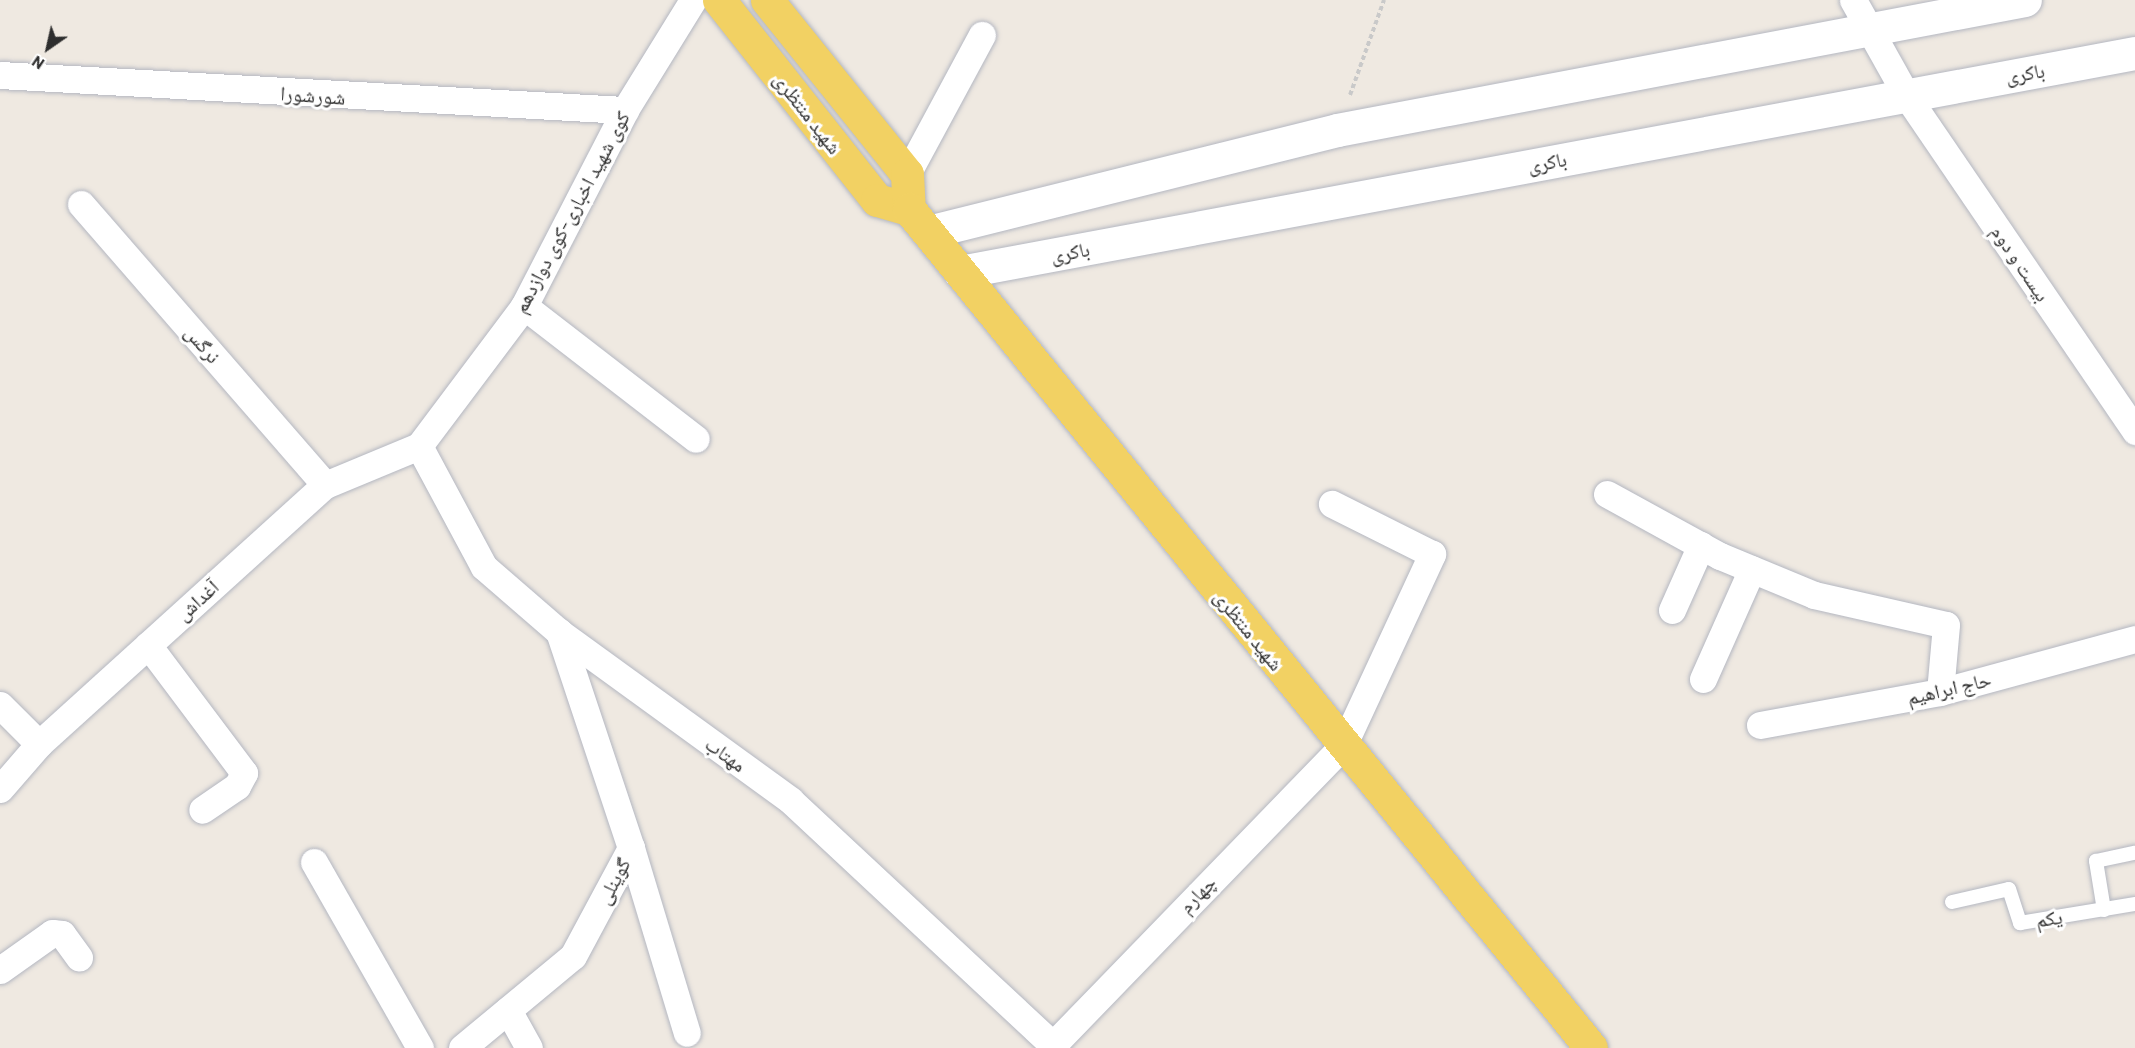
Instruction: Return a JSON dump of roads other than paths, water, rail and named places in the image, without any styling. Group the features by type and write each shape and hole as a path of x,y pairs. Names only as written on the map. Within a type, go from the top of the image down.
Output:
{"main road":[{"name":"شهید منتظری","path":"719,0 877,200 918,221 1342,746 1591,1048"},
{"name":"شهید منتظری","path":"767,0 907,174"},
{"path":"907,174 918,221 1337,130 2025,0"},
{"name":"باکری","path":"960,272 2135,53"}],"street":[{"name":"کوی شهید اخباری-کوی دوازدهم","path":"419,446 524,306 626,110 693,0"},
{"name":"بیست و دوم","path":"1853,0 1871,28 1906,95 2135,431"},
{"path":"907,174 982,35"},
{"name":"شورشورا","path":"0,75 626,110"},
{"name":"نرگس","path":"81,204 325,485"},
{"path":"524,306 696,438"},
{"name":"آغداش","path":"0,789 39,744 325,485 419,446"},
{"name":"مهتاب","path":"419,446 484,567 559,632 790,800 1052,1046"},
{"path":"1607,494 1701,545 1814,596 1946,625 1940,692"},
{"name":"چهارم","path":"1052,1046 1342,746 1432,554 1332,504"},
{"path":"1672,610 1701,545"},
{"path":"1703,679 1752,569"},
{"name":"گوینلی","path":"462,1048 573,956 631,848 559,632"},
{"name":"حاج ابراهیم","path":"1760,725 1940,692 2135,639"},
{"path":"148,645 244,773 237,786 202,810"},
{"path":"0,705 39,744"},
{"path":"631,848 687,1033"},
{"path":"314,862 420,1048"},
{"path":"0,970 52,933 62,934 79,957"},
{"path":"508,1010 529,1048"}],"lane":[{"path":"2104,910 2096,861 2135,852"},
{"name":"یکم","path":"1952,902 2009,889 2020,923 2135,904"}]}
